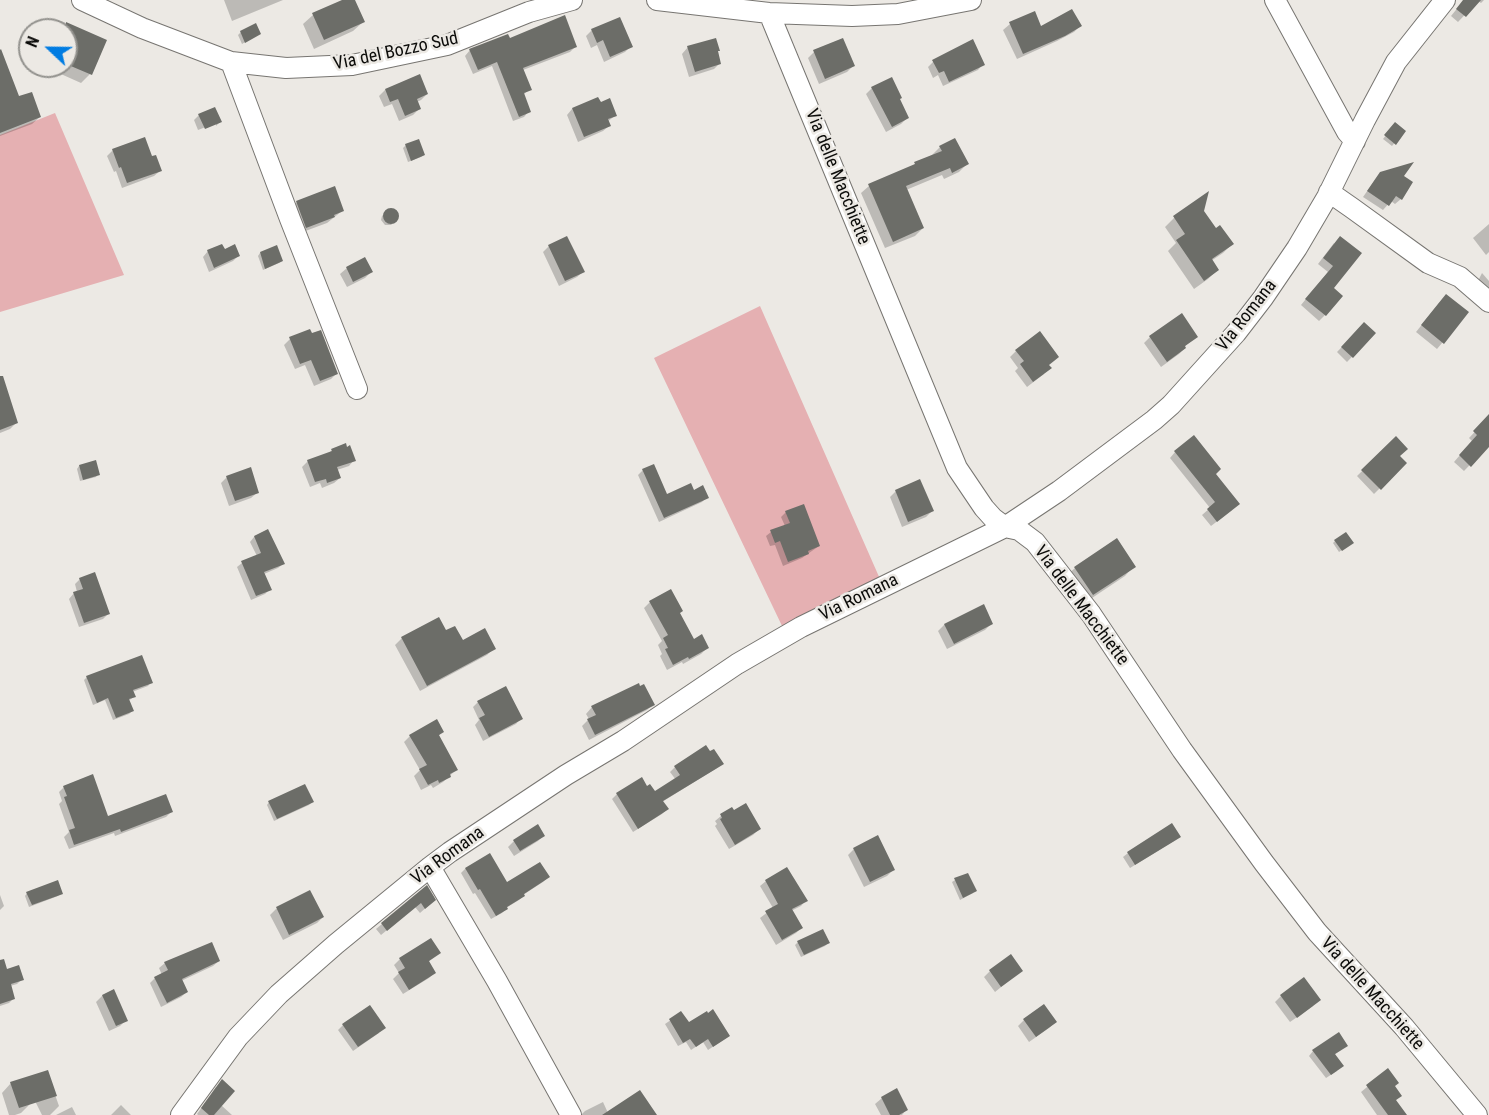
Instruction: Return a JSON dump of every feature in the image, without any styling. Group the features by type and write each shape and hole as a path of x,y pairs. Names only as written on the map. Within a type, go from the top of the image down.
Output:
{"street":[{"name":"Via del Bozzo Sud","path":"82,0 142,28 231,62 286,68 352,64 447,45 526,6 573,0"},
{"path":"657,0 769,13 852,16 898,14 971,0"},
{"path":"1275,0 1347,132 1355,141"},
{"name":"Via Romana","path":"181,1115 238,1037 279,994 430,867 737,664 801,627 1005,527 1059,491 1154,420 1171,405 1236,333 1263,298 1297,248 1329,192 1396,62 1445,0"},
{"name":"Via delle Macchiette","path":"769,13 957,468 993,518 1005,527 1019,530 1035,542 1091,614 1182,750 1317,932 1404,1027 1477,1115"},
{"path":"231,62 297,239 357,389"},
{"path":"1329,192 1428,263 1460,277 1489,302"},
{"path":"430,867 497,981 571,1115"}],"shaded area":[{"path":"55,113 124,275 0,312 0,135"},
{"path":"760,306 880,579 783,628 654,358"}],"building":[{"path":"342,0 355,0 365,22 324,40 312,13"},
{"path":"1463,0 1481,0 1466,17 1456,9"},
{"path":"1072,9 1082,26 1023,54 1009,22 1035,11 1041,26"},
{"path":"565,15 577,47 523,68 532,90 524,93 531,112 519,117 497,62 478,70 469,49 508,34 510,38"},
{"path":"620,17 633,47 610,57 603,40 597,43 591,29"},
{"path":"256,23 261,34 245,43 240,31"},
{"path":"78,27 107,40 92,75 78,69"},
{"path":"716,38 721,64 695,72 687,46"},
{"path":"843,38 855,66 825,79 813,50"},
{"path":"973,39 985,65 949,82 944,71 939,73 932,60"},
{"path":"0,50 19,96 32,92 41,117 0,133"},
{"path":"420,74 428,94 417,99 421,109 405,116 398,99 390,102 385,89"},
{"path":"892,77 909,118 892,127 871,87"},
{"path":"598,97 601,102 610,98 617,116 608,119 611,126 584,137 572,108"},
{"path":"215,107 222,122 205,129 198,114"},
{"path":"1395,122 1406,131 1396,145 1384,135"},
{"path":"145,137 152,156 156,155 162,171 127,183 112,149"},
{"path":"955,138 969,164 952,173 950,168 906,186 924,228 893,242 868,184 942,151 939,146"},
{"path":"419,139 425,155 411,161 405,144"},
{"path":"1414,162 1404,176 1413,182 1402,200 1396,196 1389,206 1367,191 1380,172"},
{"path":"335,186 344,211 334,215 335,217 306,228 296,201"},
{"path":"1209,191 1204,211 1216,228 1220,225 1234,244 1212,259 1219,270 1204,281 1176,240 1185,234 1173,216"},
{"path":"388,208 394,208 399,216 397,222 388,224 383,219 383,213"},
{"path":"567,236 585,272 565,281 548,245"},
{"path":"1340,236 1362,253 1334,288 1343,296 1326,316 1305,299 1333,266 1323,258"},
{"path":"222,244 225,249 235,244 240,256 214,268 207,250"},
{"path":"277,245 283,261 265,269 260,252"},
{"path":"365,257 373,272 353,282 346,267"},
{"path":"1446,294 1469,312 1444,344 1421,325"},
{"path":"1182,313 1198,337 1167,362 1149,336"},
{"path":"1364,322 1376,333 1353,358 1341,347"},
{"path":"310,329 312,333 321,330 338,374 320,381 311,360 300,364 289,337"},
{"path":"1040,331 1059,357 1049,365 1052,368 1033,382 1020,364 1024,361 1015,350"},
{"path":"0,376 3,376 18,423 0,430"},
{"path":"1489,414 1489,447 1471,467 1459,455 1477,435 1473,431"},
{"path":"1194,435 1221,469 1216,474 1240,504 1217,522 1207,509 1215,502 1174,451"},
{"path":"1396,436 1408,449 1400,456 1407,463 1381,490 1361,470"},
{"path":"346,443 347,447 350,445 356,461 337,467 341,478 327,483 326,479 315,482 307,460"},
{"path":"96,460 100,475 83,480 79,465"},
{"path":"654,464 667,494 691,483 694,490 703,485 709,498 664,518 642,469"},
{"path":"251,467 259,493 235,501 226,476"},
{"path":"920,479 934,511 908,522 895,490"},
{"path":"804,504 820,546 808,551 809,554 788,562 780,541 775,543 770,530 790,523 785,511"},
{"path":"268,529 285,564 264,572 272,590 256,596 241,561 261,553 254,536"},
{"path":"1346,532 1354,543 1342,551 1334,540"},
{"path":"1117,538 1136,567 1093,595 1074,567"},
{"path":"95,572 110,614 84,623 73,592 83,589 79,578"},
{"path":"671,589 683,611 680,613 694,639 702,634 709,648 673,665 665,649 668,648 663,638 668,635 649,601"},
{"path":"984,604 993,624 954,644 944,624"},
{"path":"439,617 446,630 455,626 463,640 485,628 496,649 427,686 401,637"},
{"path":"142,655 153,683 133,690 136,697 129,699 134,711 116,718 108,698 97,703 86,676"},
{"path":"639,683 640,686 644,684 655,705 595,735 587,719 596,715 591,706"},
{"path":"506,686 523,719 489,737 479,718 485,715 477,701"},
{"path":"437,719 444,732 439,735 458,770 450,774 451,777 439,783 438,780 428,785 419,769 427,765 409,735"},
{"path":"706,745 710,751 714,749 724,764 663,801 669,809 638,829 616,793 642,777 647,786 650,784 655,791 680,775 674,766"},
{"path":"93,774 108,816 166,794 173,812 121,832 120,829 74,845 69,830 75,828 64,797 67,796 63,786"},
{"path":"305,784 314,802 277,819 268,801"},
{"path":"746,803 761,829 735,845 720,819 722,818 720,814"},
{"path":"1172,823 1181,837 1135,865 1127,852"},
{"path":"538,824 545,836 520,851 513,840"},
{"path":"878,835 895,870 870,882 853,848"},
{"path":"490,853 507,882 540,862 550,877 496,916 465,868"},
{"path":"787,867 808,901 792,909 803,928 782,940 765,911 778,904 765,880"},
{"path":"968,873 977,891 963,898 954,878"},
{"path":"58,880 63,894 32,905 26,892"},
{"path":"427,885 436,900 425,909 421,903 387,931 381,923"},
{"path":"310,890 324,917 289,935 276,907"},
{"path":"823,929 830,943 804,955 797,941"},
{"path":"431,938 441,953 429,961 436,973 409,990 398,972 405,968 399,958"},
{"path":"212,942 220,961 182,979 188,992 167,1003 154,977 168,970 164,962"},
{"path":"1011,954 1023,971 1001,987 989,970"},
{"path":"4,959 7,969 19,965 24,980 11,984 15,999 0,1004 0,960"},
{"path":"1304,977 1321,1000 1297,1018 1280,995"},
{"path":"114,989 128,1021 116,1026 102,995"},
{"path":"1044,1004 1057,1022 1036,1037 1023,1019"},
{"path":"370,1005 386,1028 358,1047 342,1024"},
{"path":"713,1009 730,1036 713,1047 708,1039 696,1047 690,1039 683,1043 669,1019 681,1011 689,1022"},
{"path":"1339,1032 1348,1046 1335,1054 1344,1066 1331,1075 1312,1050"},
{"path":"1388,1068 1399,1083 1395,1086 1402,1096 1396,1100 1407,1115 1388,1115 1366,1085"},
{"path":"48,1070 57,1096 19,1108 10,1082"},
{"path":"222,1079 235,1091 214,1115 209,1115 201,1108"},
{"path":"897,1088 908,1110 899,1115 890,1115 881,1097"},
{"path":"640,1090 657,1115 602,1115"}]}
